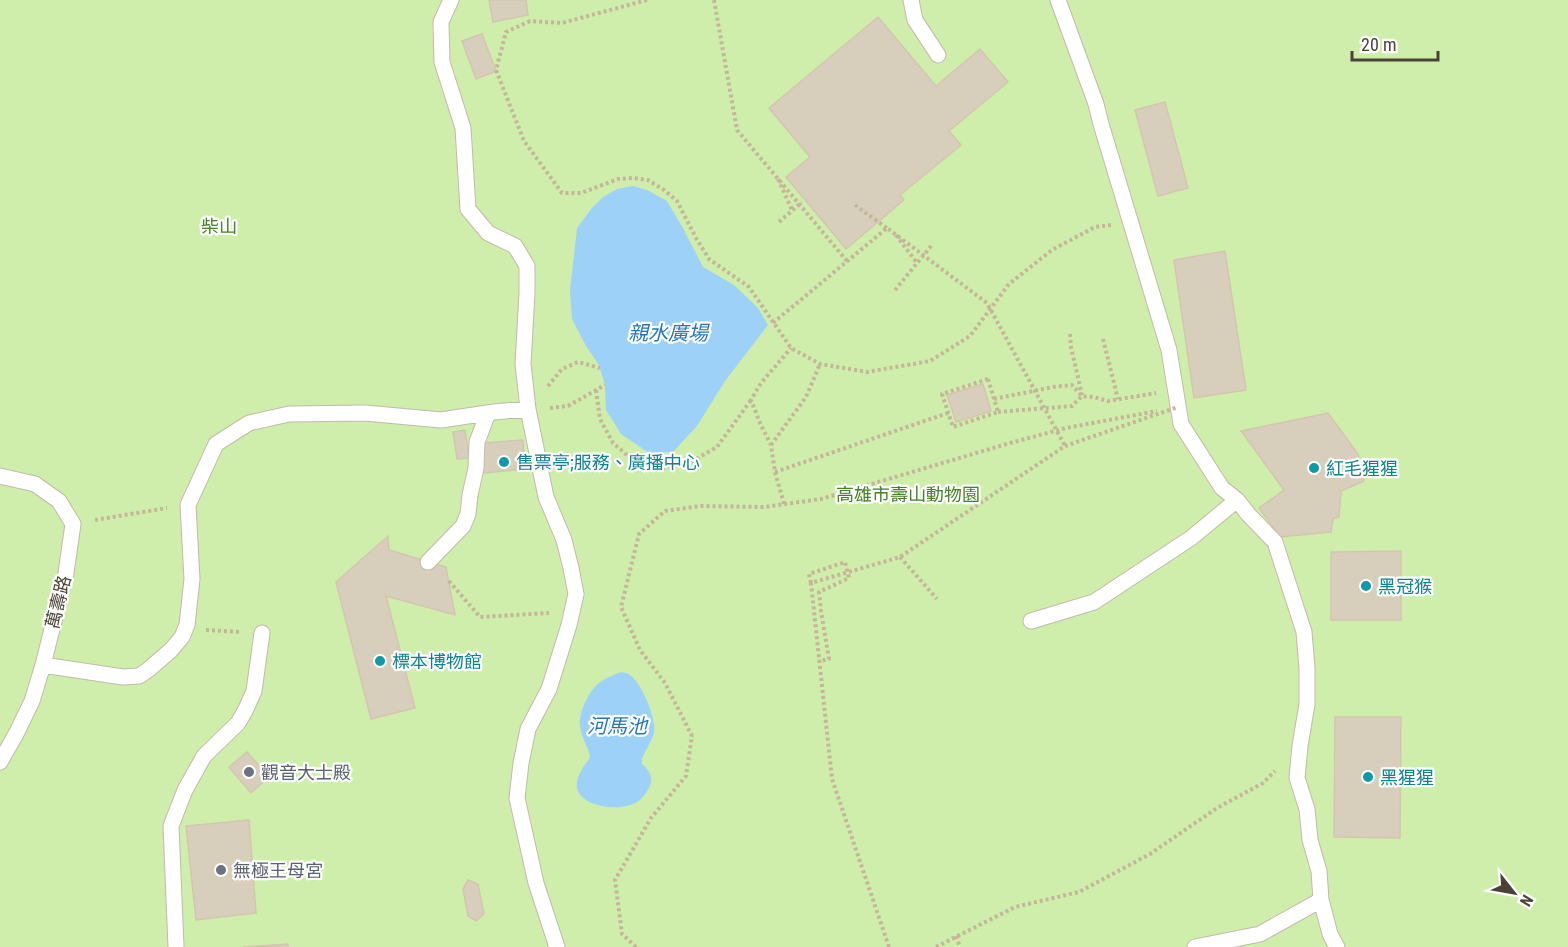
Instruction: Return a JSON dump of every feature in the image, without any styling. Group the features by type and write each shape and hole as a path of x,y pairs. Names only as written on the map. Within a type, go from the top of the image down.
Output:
{"lane":[{"path":"451,0 441,22 442,62 463,128 468,209 488,233 515,246 527,266 523,364 528,409 546,496 564,540 576,594 549,689 528,729 517,798 536,883 557,947"},
{"path":"911,0 915,20 938,55"},
{"path":"1058,0 1096,104 1169,350 1181,424 1222,488 1237,500 1275,543 1304,632 1307,704 1297,778 1307,809 1310,840 1319,871 1321,900 1330,934 1337,947"},
{"path":"43,664 123,677 139,676 171,650 182,637 187,625 192,579 188,505 216,444 249,423 289,414 365,413 441,420 528,409"},
{"path":"429,562 463,526 468,514 476,468 477,442 489,413"},
{"path":"0,476 35,484 59,501 73,524"},
{"path":"1031,621 1094,602 1191,538 1237,500"},
{"name":"萬壽路","path":"0,762 32,701 66,573 73,524"},
{"path":"176,947 171,826 185,790 204,756 238,723 246,709 254,692 262,633"},
{"path":"1195,947 1260,934 1321,900"}],"path":[{"path":"646,0 562,23 530,21 506,32 496,70 524,141 562,193 581,193 618,179 633,178 648,180 664,190 677,201 709,259 749,287 791,348 820,364 867,372 930,361 970,336 1009,284 1052,250 1095,227 1130,222"},
{"path":"714,0 737,130 847,261"},
{"path":"778,179 792,210"},
{"path":"779,222 802,202"},
{"path":"855,205 987,303 1065,446"},
{"path":"773,323 886,228"},
{"path":"896,235 917,263"},
{"path":"895,290 932,245"},
{"path":"1070,334 1082,396"},
{"path":"1103,339 1118,399"},
{"path":"596,390 600,419 613,443 627,456 648,468 661,469 691,462 717,447 761,383 791,348"},
{"path":"528,409 561,369 578,362 600,368"},
{"path":"771,445 806,397 820,364"},
{"path":"998,412 988,379 942,394 953,427 998,412 1072,406 1082,396"},
{"path":"528,409 568,406 605,385"},
{"path":"994,399 1072,385 1082,396 1108,401 1175,389"},
{"path":"751,400 771,445 775,472 784,504"},
{"path":"811,583 900,557 1065,446 1178,406"},
{"path":"636,947 622,934 615,880 651,818 686,776 692,736 665,684 640,650 621,607 639,534 665,511 701,506 764,507 821,499 1055,431 1178,406"},
{"path":"775,472 948,413"},
{"path":"73,524 188,505"},
{"path":"900,557 937,599"},
{"path":"819,661 829,659 819,592 849,578 845,562 810,574 819,661 832,779 889,947"},
{"path":"448,581 480,617 557,611 576,594"},
{"path":"196,630 262,633"},
{"path":"936,947 1015,907 1079,892 1150,854 1217,808 1263,783 1300,746"},
{"path":"956,936 960,947"}],"green space":[{"name":"高雄市壽山動物園","path":"0,0 1568,0 1568,947 0,947"}],"water":[{"name":"親水廣場","path":"633,186 647,190 667,201 703,267 734,285 758,308 768,325 725,381 697,426 673,452 649,453 621,434 606,410 605,385 599,365 572,319 570,290 577,228 603,197 617,189"},
{"name":"河馬池","path":"621,672 630,675 639,685 653,719 653,736 642,759 642,764 649,772 651,781 647,792 637,802 623,807 605,807 589,802 578,791 578,778 590,758 580,721 585,703 595,687"}],"building":[{"path":"489,0 526,0 528,15 493,22"},
{"path":"878,17 936,86 980,49 1008,82 949,131 961,145 900,195 904,200 846,249 786,177 810,157 769,108"},
{"path":"482,34 496,71 476,79 462,41"},
{"path":"1165,102 1188,188 1158,196 1135,110"},
{"path":"1225,251 1246,390 1194,398 1174,260"},
{"path":"983,384 991,411 956,422 947,395"},
{"name":"紅毛猩猩","path":"1328,413 1358,454 1364,481 1341,491 1339,517 1333,519 1331,532 1280,537 1259,508 1284,490 1241,431"},
{"path":"465,430 469,458 457,459 453,432"},
{"name":"售票亭;服務、廣播中心","path":"523,440 525,469 484,473 482,443"},
{"name":"標本博物館","path":"388,536 389,550 446,567 455,615 386,596 415,708 371,719 336,582"},
{"name":"黑冠猴","path":"1401,551 1401,620 1331,620 1331,552"},
{"name":"黑猩猩","path":"1335,717 1401,717 1400,838 1334,837"},
{"name":"觀音大士殿","path":"247,752 269,777 251,793 229,767"},
{"name":"無極王母宮","path":"249,820 256,913 196,920 186,826"},
{"path":"468,880 478,884 484,914 476,921 468,916 463,889"},
{"path":"288,944 288,947 243,947"}],"place":[{"name":"售票亭;服務、廣播中心","path":"504,462"},
{"name":"紅毛猩猩","path":"1314,468"},
{"name":"黑冠猴","path":"1366,586"},
{"name":"標本博物館","path":"380,661"},
{"name":"觀音大士殿","path":"249,772"},
{"name":"黑猩猩","path":"1368,777"},
{"name":"無極王母宮","path":"221,870"}],"park label":[{"name":"柴山","path":"219,226"}]}
